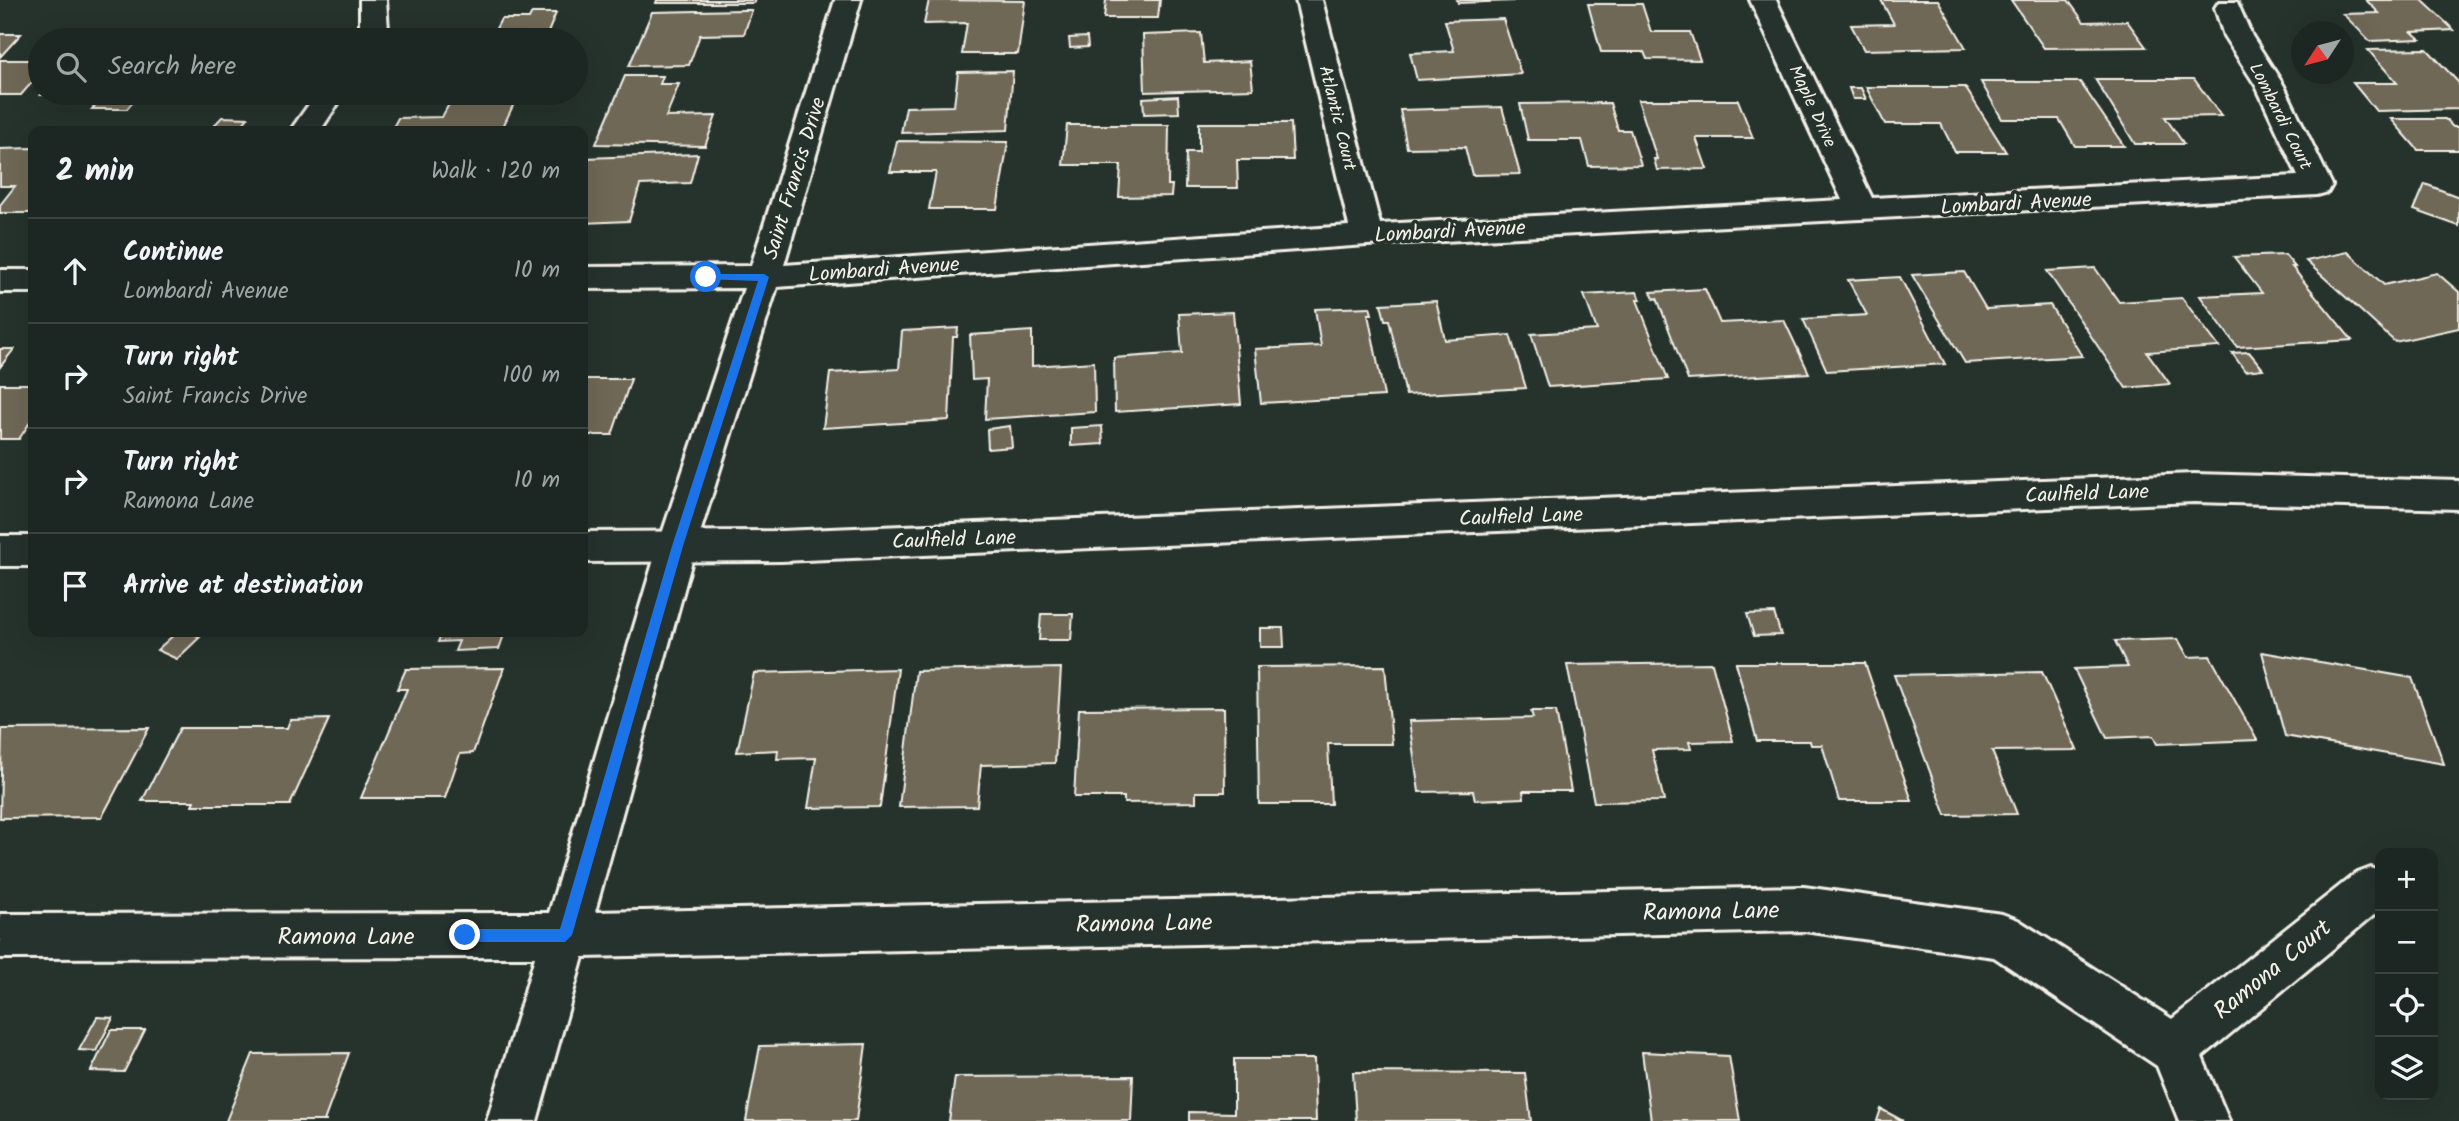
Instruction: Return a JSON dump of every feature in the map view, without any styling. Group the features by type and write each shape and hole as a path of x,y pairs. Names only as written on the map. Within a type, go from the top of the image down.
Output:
{"street":[{"path":"373,0 374,28"},
{"name":"Saint Francis Drive","path":"512,1121 677,546 764,277 848,0"},
{"name":"Atlantic Court","path":"1309,0 1367,235"},
{"name":"Maple Drive","path":"1763,0 1863,211"},
{"name":"Lombardi Court","path":"2228,8 2238,36 2270,86 2317,186"},
{"path":"308,126 323,105"},
{"name":"Lombardi Avenue","path":"588,278 764,277 1367,235 2317,186"},
{"path":"0,281 28,281"},
{"name":"Caulfield Lane","path":"588,547 809,545 2194,488 2459,495"},
{"path":"0,551 28,551"},
{"name":"Ramona Court","path":"2174,1049 2371,888"},
{"name":"Ramona Lane","path":"0,936 565,935 1804,909 2002,936 2174,1049"},
{"path":"2174,1049 2204,1121"}],"building":[{"path":"657,0 755,0 754,3 656,3"},
{"path":"929,0 1025,1 1018,54 962,54 967,23 924,24"},
{"path":"1106,0 1160,0 1158,18 1104,18"},
{"path":"1457,0 1513,0 1513,1 1458,3"},
{"path":"1881,0 1938,0 1966,48 1864,50 1851,25 1894,24"},
{"path":"2011,0 2068,0 2084,22 2127,21 2146,47 2044,48"},
{"path":"2366,0 2422,0 2454,30 2412,32 2420,39 2370,41 2354,25 2354,21 2350,21 2343,14 2379,13"},
{"path":"1588,4 1642,4 1651,32 1690,32 1700,60 1647,59 1644,52 1601,52"},
{"path":"752,10 744,34 700,35 689,65 629,66 652,12"},
{"path":"532,13 556,13 550,28 496,28 501,19 529,19"},
{"path":"1503,19 1521,74 1417,80 1410,53 1454,51 1445,21"},
{"path":"1201,33 1204,63 1250,61 1253,89 1145,92 1143,35"},
{"path":"0,34 21,34 0,57"},
{"path":"1087,37 1088,47 1070,48 1069,38"},
{"path":"2427,49 2459,83 2459,109 2376,111 2354,83 2397,83 2368,50"},
{"path":"0,60 28,60 28,87 21,95 0,95"},
{"path":"1013,71 1008,130 901,133 906,107 954,106 958,72"},
{"path":"625,76 663,76 660,84 679,84 666,117 716,116 705,146 596,144"},
{"path":"2095,79 2194,79 2221,116 2165,117 2184,144 2135,144"},
{"path":"1981,82 2080,82 2124,146 2075,146 2059,119 2002,119"},
{"path":"1866,87 1965,87 2006,152 1955,152 1941,124 1885,124"},
{"path":"1849,88 1861,88 1866,99 1853,99"},
{"path":"1178,96 1179,113 1144,114 1143,98"},
{"path":"1638,100 1738,100 1753,138 1696,138 1707,169 1657,170 1654,159 1657,159"},
{"path":"1610,103 1618,130 1630,130 1641,165 1589,166 1582,140 1528,140 1520,104"},
{"path":"96,105 130,105 127,109 92,109"},
{"path":"448,105 513,105 503,126 394,126 398,118 442,117"},
{"path":"1502,107 1520,174 1472,175 1465,147 1407,148 1400,110"},
{"path":"222,117 248,118 241,126 214,126"},
{"path":"2391,119 2445,119 2453,127 2459,127 2459,150 2418,150"},
{"path":"1199,123 1291,123 1293,160 1237,160 1238,188 1185,188 1186,152 1199,152"},
{"path":"1067,125 1169,125 1168,185 1172,185 1171,196 1119,197 1121,165 1063,165"},
{"path":"897,141 1008,142 997,209 929,209 936,172 890,172"},
{"path":"28,148 28,213 0,213 0,205 15,186 0,186 0,149"},
{"path":"698,154 690,183 640,185 629,221 588,223 588,158"},
{"path":"2425,184 2459,197 2459,226 2414,210"},
{"path":"2348,252 2384,285 2437,273 2459,292 2459,328 2395,342 2306,261"},
{"path":"2285,255 2352,340 2237,347 2200,296 2262,293 2234,257"},
{"path":"2095,268 2119,302 2182,298 2219,347 2147,352 2170,384 2126,388 2047,271"},
{"path":"1964,272 1986,309 2050,305 2082,356 1965,363 1912,275"},
{"path":"1900,277 1945,364 1827,371 1803,319 1867,315 1848,280"},
{"path":"1705,289 1720,323 1784,320 1809,373 1688,380 1657,298 1654,299 1651,292"},
{"path":"1637,292 1640,300 1637,300 1668,379 1548,387 1531,334 1597,330 1584,295"},
{"path":"1436,301 1445,340 1510,335 1526,388 1406,395 1389,320 1385,320 1381,304"},
{"path":"1370,307 1372,314 1368,314 1384,396 1261,403 1255,349 1321,346 1315,309"},
{"path":"1233,312 1241,404 1115,412 1114,358 1182,353 1179,314"},
{"path":"958,328 957,337 953,337 949,420 823,428 830,373 899,369 902,331"},
{"path":"1032,331 1032,366 1094,362 1095,412 985,419 987,379 972,380 970,335"},
{"path":"0,349 14,349 0,367"},
{"path":"2249,352 2263,369 2245,371 2232,353"},
{"path":"588,379 631,379 612,435 588,435"},
{"path":"0,384 28,384 28,426 19,439 0,439"},
{"path":"1010,426 1012,447 988,449 987,429"},
{"path":"1102,426 1103,444 1071,446 1071,428"},
{"path":"1774,613 1781,635 1754,636 1747,614"},
{"path":"1041,614 1073,614 1071,640 1039,640"},
{"path":"1260,628 1283,628 1284,647 1260,647"},
{"path":"171,637 200,637 177,659 157,650"},
{"path":"440,637 503,637 499,649 455,651 459,641 438,642"},
{"path":"2178,639 2188,657 2210,656 2257,740 2157,744 2153,736 2107,738 2074,669 2128,667 2115,641"},
{"path":"2262,652 2412,678 2444,764 2285,736"},
{"path":"1712,663 1733,741 1689,742 1691,749 1652,750 1664,801 1594,802 1567,665"},
{"path":"1736,663 1865,663 1912,801 1839,801 1822,745 1811,745 1810,741 1757,741"},
{"path":"1385,666 1392,744 1328,744 1331,804 1259,804 1257,667"},
{"path":"504,668 473,753 460,754 445,798 361,798 407,689 397,689 406,669"},
{"path":"1061,668 1055,763 981,765 977,806 899,807 916,671"},
{"path":"898,669 880,807 808,808 816,758 777,759 778,750 737,752 754,673"},
{"path":"2042,672 2077,750 1992,751 2017,814 1946,815 1894,675"},
{"path":"1224,708 1225,792 1196,792 1196,802 1124,803 1124,797 1074,797 1079,709"},
{"path":"1531,711 1556,711 1571,791 1523,791 1524,798 1475,800 1473,791 1419,792 1409,721 1533,718"},
{"path":"329,719 290,805 192,805 194,801 142,801 180,728 287,728 290,720"},
{"path":"149,728 102,817 0,818 2,729"},
{"path":"97,1017 113,1018 96,1051 79,1050"},
{"path":"111,1030 145,1030 124,1072 91,1071"},
{"path":"866,1044 856,1121 746,1121 760,1046"},
{"path":"1642,1052 1729,1056 1740,1121 1651,1121"},
{"path":"349,1053 324,1121 226,1121 253,1054"},
{"path":"1234,1059 1314,1059 1316,1121 1189,1121 1189,1112 1234,1113"},
{"path":"1353,1072 1525,1073 1531,1121 1356,1121"},
{"path":"1133,1076 1131,1121 949,1121 955,1077"},
{"path":"1881,1109 1903,1121 1877,1121"}],"route":[{"path":"465,935 565,935 677,546 764,277 706,277"}]}
